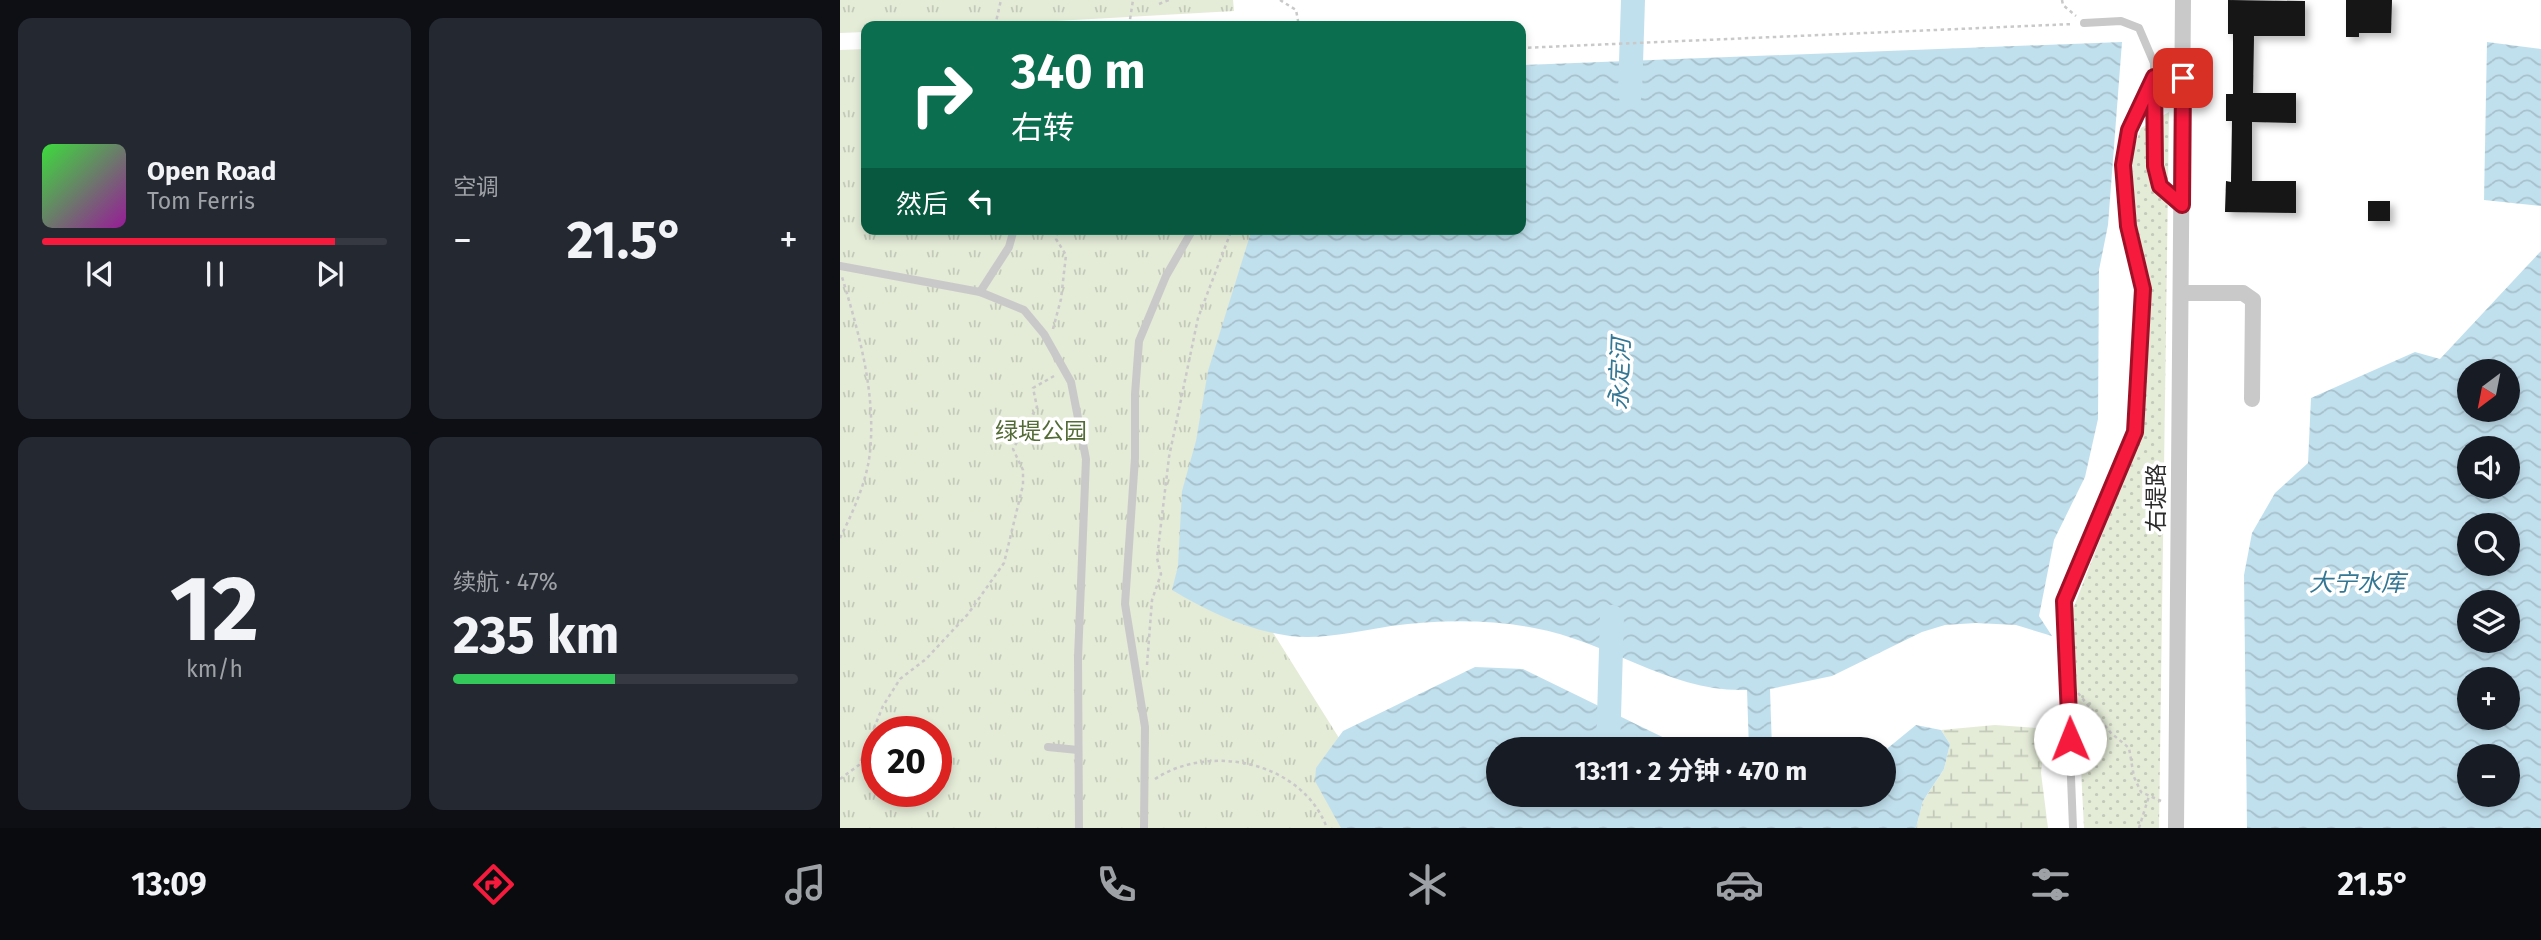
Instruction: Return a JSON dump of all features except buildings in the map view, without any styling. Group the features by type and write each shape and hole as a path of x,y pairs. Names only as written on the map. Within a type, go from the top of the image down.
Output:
{"street":[{"name":"右堤路","path":"2176,828 2183,0"},
{"path":"2181,293 2243,293 2253,300 2252,399"}],"lane":[{"path":"2084,23 2121,21 2139,28 2154,63 2160,186 2182,205"},
{"path":"2073,828 2064,601 2135,432 2143,289 2128,226 2123,165 2129,130 2154,82"},
{"path":"979,292 1009,247 1012,235"},
{"path":"1144,828 1142,788 1145,727 1125,604 1139,341 1166,276 1190,235"},
{"path":"840,268 979,292 1024,310 1049,343 1066,374 1081,422 1086,459 1078,658 1079,828"},
{"path":"1048,747 1078,750"}],"path":[{"path":"996,21 1001,0"},
{"path":"1130,21 1133,0"},
{"path":"1159,5 1169,0"},
{"path":"1280,0 1296,10 1299,21"},
{"path":"2062,0 2063,5 2084,23"},
{"path":"1526,48 2084,23"},
{"path":"1049,343 1061,299 1066,256 1056,239 1057,235"},
{"path":"1137,680 1146,667 1152,600 1161,574 1157,558 1169,457 1176,432 1182,390 1198,318 1230,235"},
{"path":"840,268 859,333 867,376 870,453 855,509 840,538"},
{"path":"840,779 859,765 883,706 900,679 926,659 968,614 1004,563 1023,485 1023,470 1013,449 1037,407 1033,388 1066,374"},
{"path":"2068,688 2082,695 2111,733 2129,748 2134,777 2141,792 2158,801 2176,802"},
{"path":"1142,788 1169,770 1204,760 1239,761 1273,773 1303,793 1327,828"},
{"path":"2138,828 2149,796"}],"green space":[{"path":"840,0 1233,0 1234,11 1056,21 861,21 861,32 840,33"},
{"name":"绿堤公园","path":"861,49 861,235 1300,235 1220,548 1354,762 1355,828 840,828 840,50"},
{"path":"2169,112 2159,828 2084,828 2073,609 2141,434 2149,285 2135,228 2132,153 2141,128"},
{"path":"1995,725 2036,728 2044,742 2041,773 2048,828 1916,828 1923,801 1944,769 1950,744 1941,730"}],"water":[{"path":"2122,42 2108,225 2099,270 2098,419 2085,477 2054,540 2039,616 2052,636 2016,625 1976,623 1945,625 1922,632 1832,676 1770,689 1772,737 1749,737 1747,690 1719,689 1692,683 1588,644 1534,628 1462,621 1391,626 1328,636 1290,636 1229,619 1172,590 1178,566 1182,491 1196,441 1208,371 1250,235 1526,235 1526,65"},
{"path":"2487,42 2541,49 2541,206 2484,200"},
{"name":"大宁水库","path":"2541,251 2541,828 2247,828 2244,575 2252,533 2275,493 2308,463 2311,398 2415,352 2440,359"},
{"path":"1475,667 1523,669 1662,737 1486,737 1486,807 1896,807 1896,741 1916,725 1941,730 1950,744 1944,769 1923,801 1916,828 1341,828 1315,781 1316,768 1343,731"}],"waterway":[{"name":"永定河","path":"1630,94 1633,0"},
{"name":"永定河","path":"1608,737 1612,617"}],"route":[{"path":"2070,739 2064,601 2135,432 2143,289 2128,226 2123,165 2129,130 2154,77 2155,166 2160,186 2182,205 2183,78"}]}
